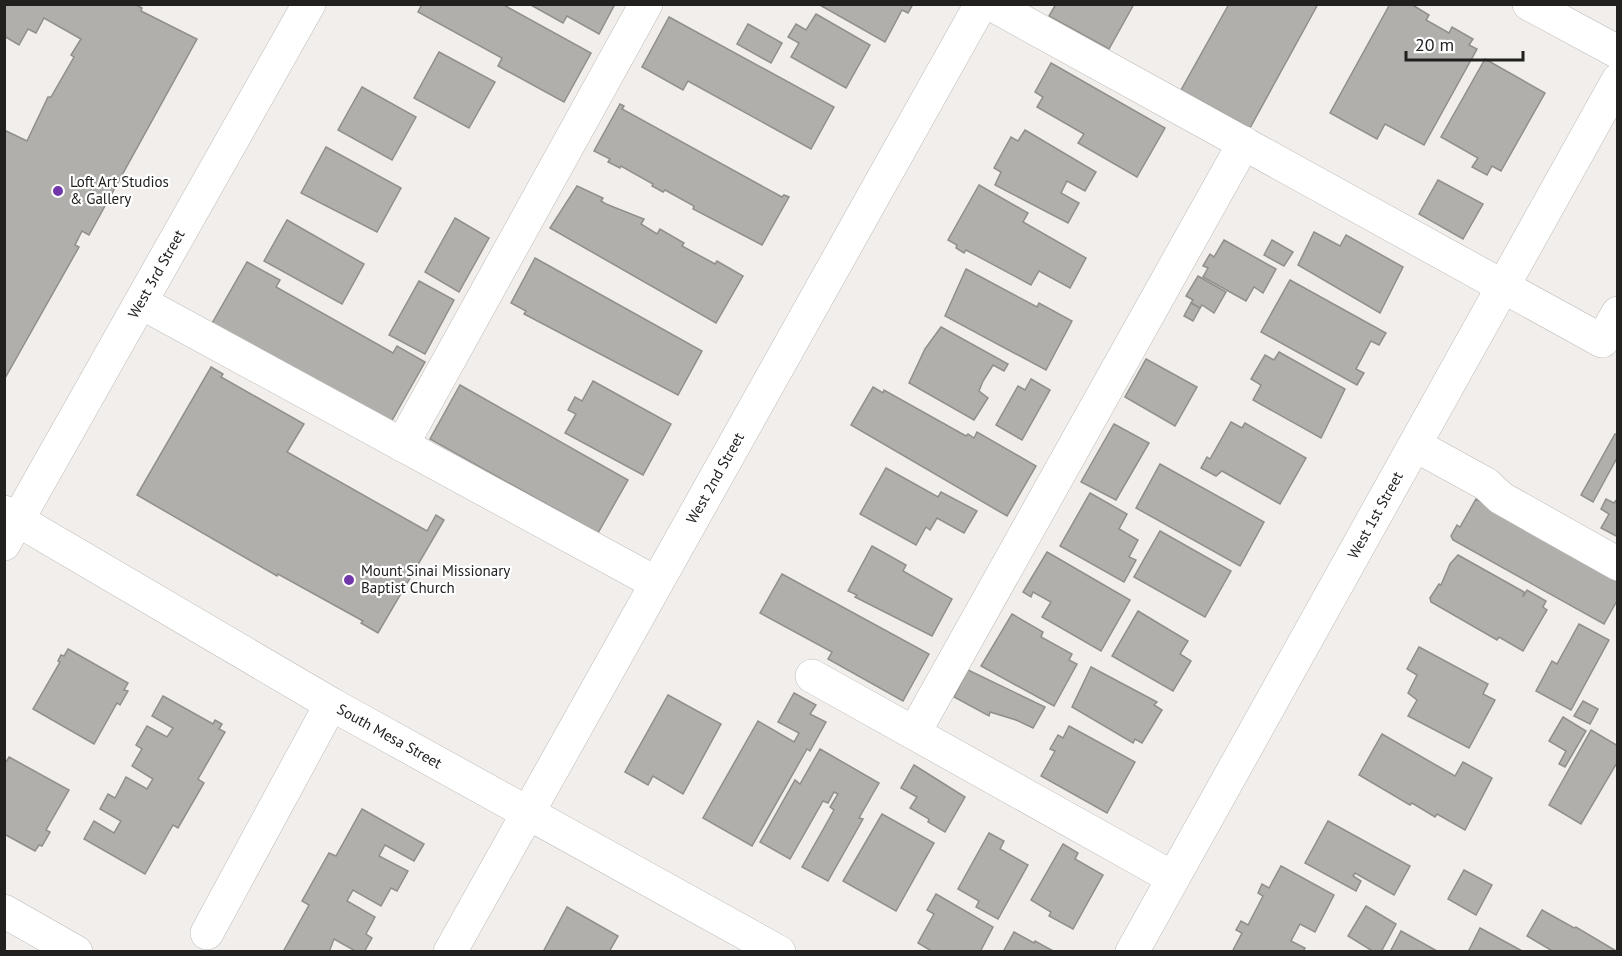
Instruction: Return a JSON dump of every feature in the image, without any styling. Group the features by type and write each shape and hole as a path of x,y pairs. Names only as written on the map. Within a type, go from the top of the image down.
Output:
{"street":[{"name":"West 3rd Street","path":"9,525 142,303 309,4"},
{"path":"402,445 646,4"},
{"name":"West 2nd Street","path":"450,951 981,4"},
{"path":"991,4 1503,288 1612,335"},
{"path":"1529,4 1617,52"},
{"name":"West 1st Street","path":"1132,951 1617,80"},
{"path":"914,733 1244,143"},
{"path":"142,303 656,583"},
{"path":"1415,445 1486,484 1501,498 1617,564"},
{"name":"South Mesa Street","path":"9,525 780,951"},
{"path":"812,676 1173,878"},
{"path":"207,933 331,704"},
{"path":"4,911 76,951"}],"building":[{"name":"Loft Art Studios & Gallery","path":"4,4 134,4 142,8 141,11 197,39 89,235 82,231 75,245 79,247 4,380 4,130 27,141 48,97 51,97 74,57 71,55 81,39 44,18 36,33 28,29 19,45 4,36"},
{"path":"422,4 502,4 591,53 564,102 498,66 502,58 418,12"},
{"path":"529,4 615,4 599,34 567,16 563,23"},
{"path":"818,4 913,4 908,13 902,10 885,42"},
{"path":"1056,4 1134,4 1109,49 1049,16"},
{"path":"1229,4 1318,4 1250,128 1181,90"},
{"path":"1390,4 1411,4 1429,15 1426,20 1449,33 1452,27 1473,39 1469,45 1477,49 1424,145 1385,124 1377,139 1330,113"},
{"path":"816,14 870,45 846,88 791,57 799,43 788,37 796,24 806,30"},
{"path":"669,17 834,107 811,149 688,81 683,90 642,67"},
{"path":"748,24 782,43 771,63 737,44"},
{"path":"439,52 495,82 469,128 414,98"},
{"path":"1485,59 1545,93 1501,171 1492,166 1487,175 1472,167 1478,158 1441,137"},
{"path":"1051,63 1165,128 1137,177 1078,143 1084,134 1037,107 1043,97 1035,92"},
{"path":"362,87 416,117 392,160 338,130"},
{"path":"620,104 624,106 622,109 782,197 784,195 789,197 762,245 693,209 694,206 665,190 663,192 652,186 653,184 621,166 620,168 608,162 610,159 594,151"},
{"path":"1025,130 1096,172 1085,191 1067,181 1061,193 1079,203 1068,223 995,185 1001,172 994,168 1011,137 1018,141"},
{"path":"326,147 401,188 377,232 301,193"},
{"path":"1438,180 1483,204 1463,239 1419,214"},
{"path":"979,185 1028,213 1023,222 1086,258 1070,288 1039,271 1031,285 966,250 964,253 948,240"},
{"path":"577,186 603,198 601,201 606,204 644,219 641,224 657,234 660,229 684,243 682,246 715,264 717,261 743,276 716,323 550,228"},
{"path":"455,218 489,238 459,292 425,272"},
{"path":"287,220 364,264 342,304 264,261"},
{"path":"1314,232 1340,246 1346,235 1403,267 1380,313 1298,265"},
{"path":"1224,240 1276,269 1263,293 1254,287 1246,301 1203,277 1208,268 1203,266 1210,254 1214,257"},
{"path":"1272,240 1293,252 1284,266 1264,255"},
{"path":"535,258 702,351 678,395 524,314 526,311 511,303"},
{"path":"247,262 280,280 276,287 393,353 397,346 425,362 390,424 211,325"},
{"path":"966,269 1037,307 1039,303 1072,321 1046,370 945,316"},
{"path":"1198,276 1226,292 1214,313 1202,305 1200,308 1191,303 1193,300 1186,296"},
{"path":"1290,280 1386,333 1379,345 1371,341 1356,369 1364,373 1357,385 1261,332"},
{"path":"419,281 454,300 425,354 389,335"},
{"path":"1191,303 1200,308 1193,321 1184,316"},
{"path":"941,327 1008,364 1004,371 993,365 983,381 979,391 988,398 974,420 909,383 925,349"},
{"path":"1279,352 1345,389 1321,438 1253,400 1261,385 1251,379 1265,355 1274,360"},
{"path":"1146,359 1197,387 1175,426 1125,397"},
{"path":"211,367 223,374 221,377 304,424 287,452 427,531 436,515 444,520 378,633 361,623 363,621 278,574 277,576 137,495"},
{"path":"1031,379 1050,390 1022,440 996,425 1018,386 1025,390"},
{"path":"593,381 671,424 643,475 565,433 576,414 568,410 575,397 582,401"},
{"path":"460,385 628,480 598,533 430,439"},
{"path":"873,387 883,393 884,390 966,436 968,434 974,438 977,432 1036,466 1007,516 851,425"},
{"path":"1231,422 1242,428 1245,423 1306,458 1280,504 1222,471 1216,476 1201,468 1207,457 1210,459"},
{"path":"1114,424 1149,443 1116,500 1081,482"},
{"path":"1615,434 1618,435 1618,456 1593,502 1581,495"},
{"path":"1160,464 1264,522 1240,566 1136,508"},
{"path":"886,468 938,497 941,492 977,511 964,533 937,518 930,530 926,527 916,545 860,514"},
{"path":"1090,493 1127,514 1119,529 1138,540 1129,557 1136,560 1124,582 1060,546"},
{"path":"1618,498 1618,537 1601,528 1609,514 1601,509 1606,499 1614,503"},
{"path":"1476,499 1618,579 1618,599 1604,624 1453,540 1451,536 1457,525 1460,527"},
{"path":"1160,531 1231,571 1205,617 1134,577"},
{"path":"872,546 906,565 903,571 952,599 932,636 855,597 857,595 848,591"},
{"path":"1047,552 1130,600 1101,651 1042,617 1051,602 1033,592 1031,597 1023,592"},
{"path":"1458,555 1524,592 1523,597 1527,590 1546,601 1543,607 1547,610 1523,651 1499,637 1497,640 1431,602 1430,598 1439,584 1441,585 1450,564"},
{"path":"782,574 929,654 903,701 828,659 832,652 760,613"},
{"path":"1138,611 1188,641 1180,654 1191,661 1173,691 1112,656"},
{"path":"1012,614 1043,632 1041,637 1072,654 1069,660 1077,664 1054,706 981,666"},
{"path":"1579,624 1609,640 1571,710 1536,691 1552,661 1557,664"},
{"path":"1419,647 1488,684 1483,694 1495,700 1469,748 1408,716 1417,700 1408,693 1417,675 1407,669"},
{"path":"68,649 128,683 124,690 128,691 120,705 117,703 94,744 33,709 60,662 58,661 61,655 64,656"},
{"path":"1091,667 1157,702 1154,705 1162,710 1142,743 1135,739 1133,743 1072,707"},
{"path":"968,670 1045,707 1033,728 990,712 989,716 954,697"},
{"path":"794,693 816,705 810,714 826,722 810,751 807,749 752,846 703,818 758,721 794,742 799,733 778,722"},
{"path":"668,695 721,724 683,794 653,776 648,785 625,772"},
{"path":"163,696 213,724 215,720 222,724 219,729 225,732 198,779 204,783 178,828 173,825 145,874 84,839 94,821 114,833 121,821 100,809 108,794 115,798 126,777 147,789 153,779 132,766 142,749 136,745 147,726 167,737 173,728 152,716"},
{"path":"1583,701 1598,709 1590,724 1574,716"},
{"path":"1563,717 1586,731 1565,767 1559,764 1566,751 1549,741"},
{"path":"1069,726 1135,762 1107,813 1041,776 1055,751 1050,749 1058,735 1063,738"},
{"path":"1591,730 1618,746 1618,761 1581,824 1549,805"},
{"path":"1382,734 1455,776 1463,762 1492,778 1465,830 1437,814 1435,817 1412,803 1410,805 1359,775"},
{"path":"820,749 879,783 859,818 863,819 828,881 802,867 834,810 830,807 838,794 834,792 828,803 823,801 790,859 760,842 795,780 800,784"},
{"path":"9,757 69,790 46,830 50,832 42,846 39,845 35,851 4,834 4,765"},
{"path":"914,765 965,797 945,832 910,808 917,797 901,788"},
{"path":"362,809 424,844 414,861 385,845 379,856 408,871 397,891 391,888 381,906 353,890 347,901 375,917 366,934 372,938 364,952 357,952 334,939 329,952 286,952 284,950 309,905 302,901 329,853 336,856"},
{"path":"882,814 934,843 896,911 843,881"},
{"path":"1328,821 1410,866 1394,895 1355,873 1353,876 1361,881 1356,891 1305,863"},
{"path":"989,833 1004,841 1000,849 1028,865 998,919 976,907 979,901 958,889"},
{"path":"1063,844 1078,853 1075,859 1103,875 1073,929 1049,916 1051,912 1031,900"},
{"path":"1281,866 1334,895 1315,932 1300,924 1291,941 1305,948 1303,952 1232,952 1242,933 1236,930 1241,921 1248,925 1263,896 1258,893 1262,884 1269,888"},
{"path":"1464,870 1492,885 1476,915 1448,899"},
{"path":"936,894 993,927 980,952 933,952 918,943 934,914 927,910"},
{"path":"1366,906 1396,924 1381,952 1374,952 1348,936"},
{"path":"567,907 618,936 609,952 543,952"},
{"path":"1542,910 1618,952 1554,952 1527,936"},
{"path":"1480,928 1524,952 1468,952"},
{"path":"1401,931 1437,951 1437,952 1390,952"},
{"path":"1014,932 1034,943 1035,941 1055,952 1003,952"}],"place":[{"name":"Loft Art Studios & Gallery","path":"58,191"},
{"name":"Mount Sinai Missionary Baptist Church","path":"349,580"}]}
